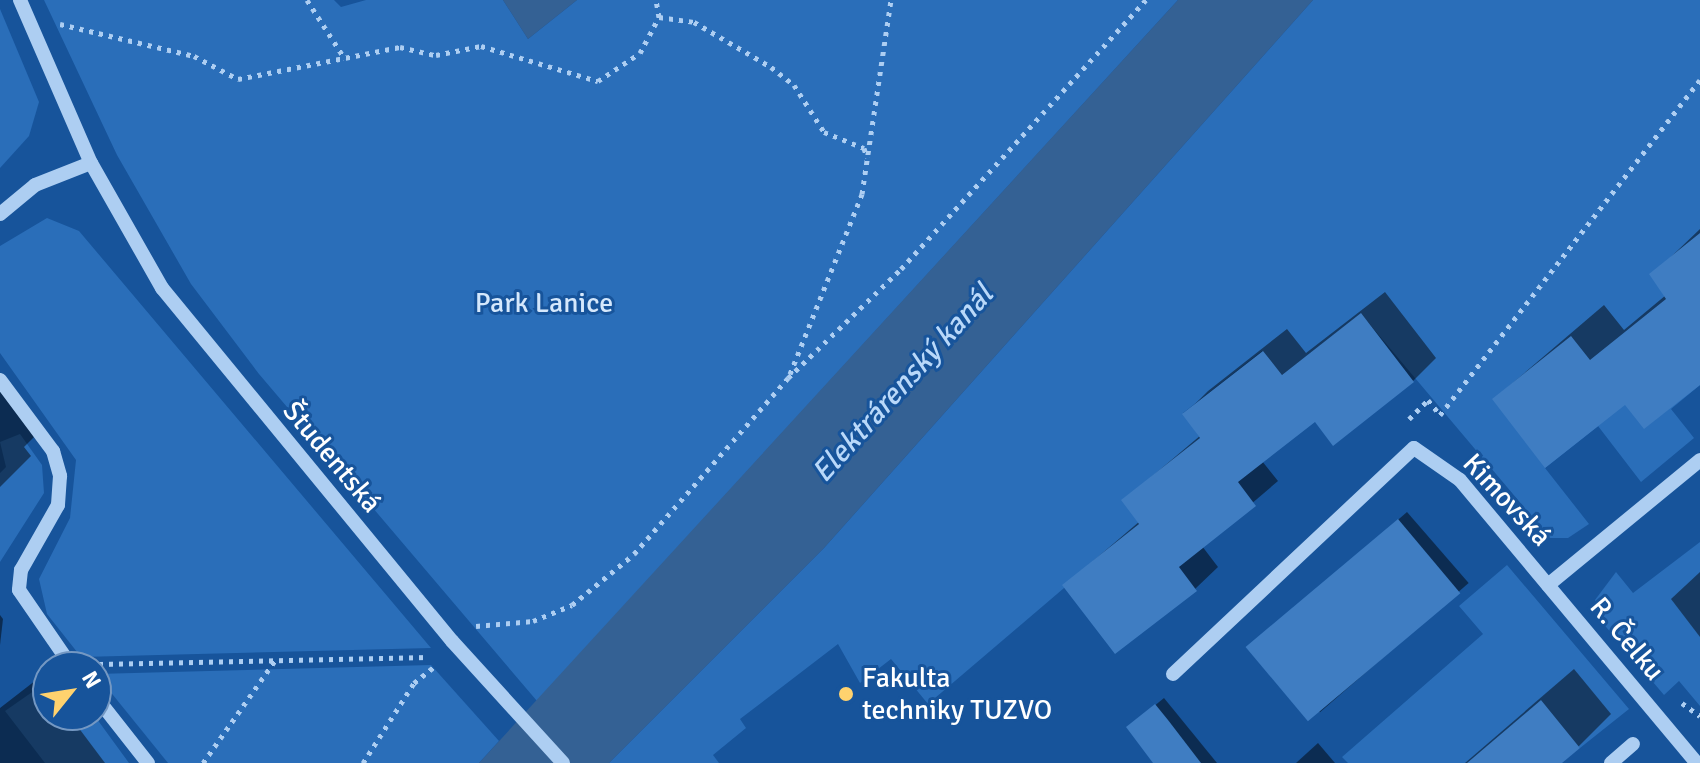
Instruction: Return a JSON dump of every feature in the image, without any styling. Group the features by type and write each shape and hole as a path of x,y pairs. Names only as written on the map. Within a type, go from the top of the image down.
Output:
{"street":[{"name":"Študentská","path":"20,0 91,163 162,288 477,666 563,763"},
{"path":"0,214 35,185 91,163"},
{"path":"0,380 53,451 60,476 58,505 21,570 19,590 61,651"},
{"name":"Kimovská","path":"1173,674 1414,448 1460,480 1548,585 1700,460"},
{"name":"R. Čelku","path":"1548,585 1697,763"},
{"path":"112,717 148,763"},
{"path":"1611,763 1633,744"}],"path":[{"path":"307,0 345,59"},
{"path":"28,17 194,56 238,79 400,47 436,55 481,46 598,81 640,53 659,17 656,0"},
{"path":"788,378 862,194 891,0"},
{"path":"504,623 572,605 634,554 788,378 901,269 1146,0"},
{"path":"659,17 694,22 771,67 794,85 824,132 864,148 868,160"},
{"path":"1440,415 1700,80"},
{"path":"112,665 433,657"},
{"path":"203,763 277,659"},
{"path":"363,763 414,683 441,663"}],"green space":[{"name":"Park Lanice","path":"44,0 334,0 341,7 366,0 503,0 528,39 577,0 1178,0 537,701 259,374 191,284 117,155"},
{"path":"1313,0 1700,0 1700,385 1671,409 1694,438 1641,482 1598,426 1545,468 1589,524 1568,538 1550,538 1361,314 1282,375 1262,351 1183,413 1200,438 1139,524 928,704 891,659 860,683 838,644 740,719 746,728 713,755 719,763 609,763 824,548"},
{"path":"0,9 39,102 29,136 0,168"},
{"path":"47,218 79,231 431,648 112,656 112,651 76,651 47,614 39,579 70,518 76,460 0,353 0,246"},
{"path":"20,434 42,465 44,493 0,562 0,473 6,467 0,442"},
{"path":"1700,542 1700,706 1679,681 1664,695 1601,621 1595,600 1616,572 1633,593"},
{"path":"1507,565 1629,709 1580,748 1541,700 1467,763 1348,763 1342,757 1483,634 1459,606"},
{"path":"431,665 499,741 479,763 168,763 112,694 112,674"},
{"path":"32,692 32,731 106,731 129,763 45,763 5,711"}],"water":[{"path":"503,0 577,0 528,39"},
{"name":"Elektrárenský kanál","path":"1178,0 1313,0 824,548 609,763 479,763"}],"building":[{"path":"1700,233 1700,385 1644,429 1625,405 1545,468 1492,399 1571,336 1590,360 1666,299 1649,274"},
{"path":"1361,313 1414,382 1333,446 1315,422 1238,482 1256,506 1179,567 1197,591 1115,654 1062,585 1139,524 1121,500 1200,438 1182,414 1263,351 1282,375"},
{"path":"1398,519 1460,593 1308,721 1246,647"},
{"path":"1541,700 1580,748 1562,763 1467,763"},
{"path":"1155,704 1201,763 1153,763 1126,727"}],"place":[{"name":"Fakulta techniky TUZVO","path":"846,694"}]}
